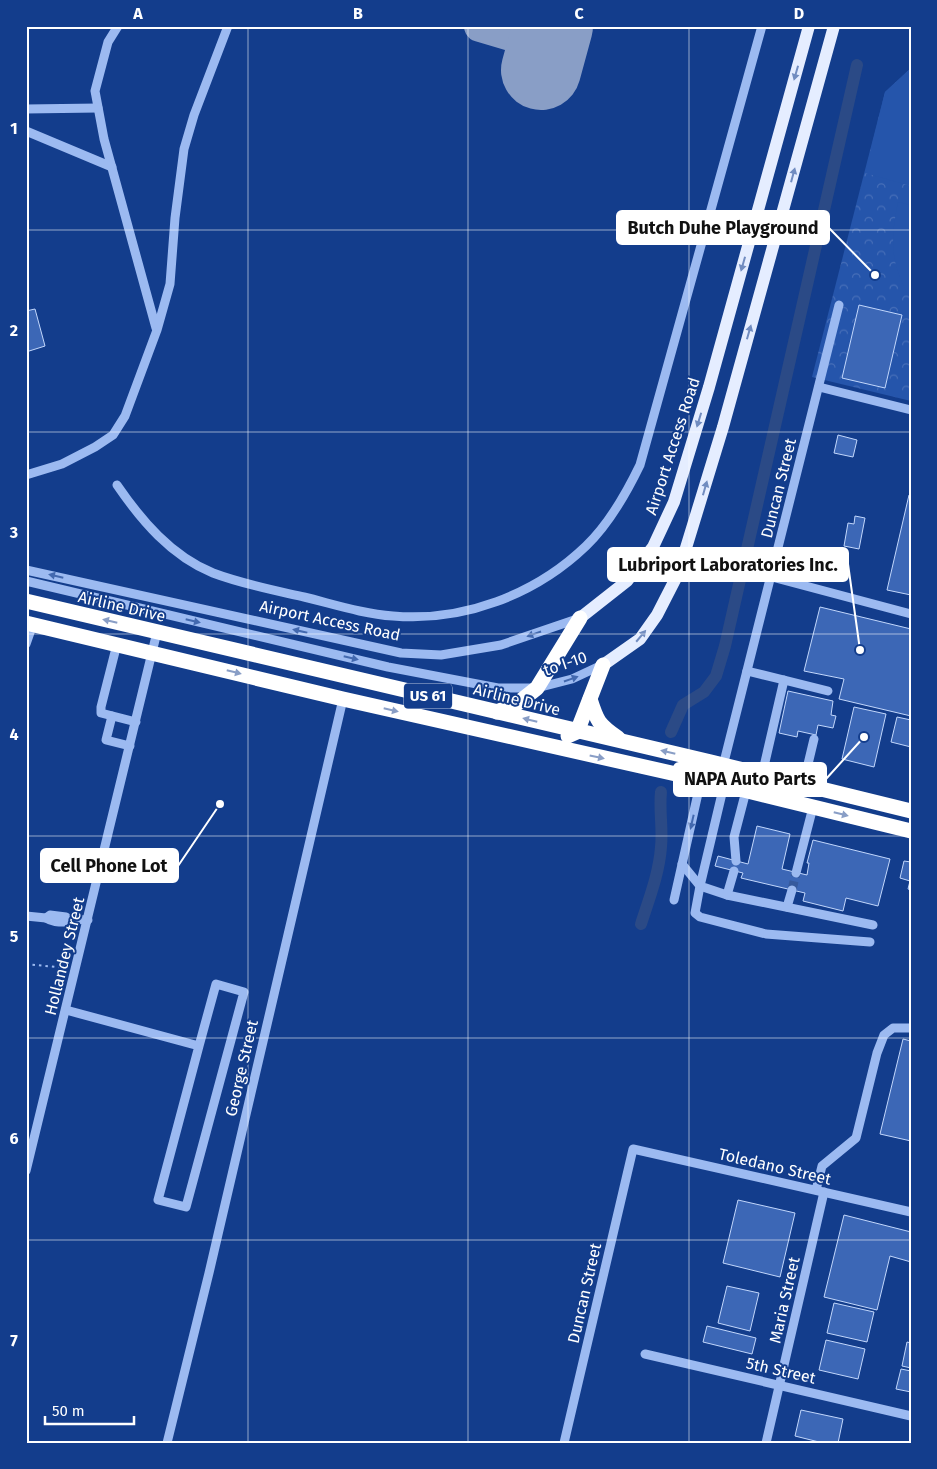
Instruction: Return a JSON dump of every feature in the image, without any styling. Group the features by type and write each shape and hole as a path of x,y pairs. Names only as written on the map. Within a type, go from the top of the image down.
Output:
{"highway":[{"name":"Airline Drive","path":"26,601 911,811"},
{"path":"497,712 518,704 537,688 580,618"},
{"name":"US 61","path":"29,623 343,699 910,829"},
{"path":"550,747 577,732 603,665"},
{"path":"590,699 601,726 625,743"}],"main road":[{"name":"Airport Access Road","path":"580,618 627,581 653,547 674,502 809,26"},
{"path":"603,665 640,639 656,615 678,574 723,427 834,26"}],"street":[{"path":"118,26 108,42 96,85 98,108 104,139 157,330"},
{"path":"26,475 78,456 113,435 125,416 157,330 170,284 176,202 184,149 194,115 228,26"},
{"path":"117,485 142,520 157,536 192,562 211,572 243,583 358,610 392,616 420,617 460,612 488,605 528,588 562,567 587,545 610,517 628,490 640,465 762,26"},
{"path":"26,109 98,108"},
{"path":"26,131 112,167"},
{"name":"Duncan Street","path":"723,766 840,305"},
{"path":"819,387 911,410"},
{"name":"Airport Access Road","path":"26,570 401,653 441,655 501,645 580,618"},
{"path":"772,576 911,614"},
{"name":"Airport Access Road","path":"26,581 388,667 498,688 537,688"},
{"path":"26,644 29,623"},
{"name":"Hollandey Street","path":"26,1171 157,632"},
{"path":"117,644 101,713 136,722"},
{"name":"to I-10","path":"537,688 572,679 603,665"},
{"path":"747,671 828,691"},
{"path":"762,775 784,680"},
{"name":"George Street","path":"167,1443 211,1264 343,699"},
{"path":"112,716 106,740 130,746"},
{"path":"803,785 814,739"},
{"path":"674,900 701,780"},
{"path":"724,786 695,913 700,917 766,934 870,942"},
{"path":"736,861 734,838 746,791"},
{"path":"796,872 812,807"},
{"path":"682,864 700,886 727,895 873,925"},
{"path":"727,895 734,871"},
{"path":"788,907 792,890"},
{"path":"26,916 46,918 50,915 66,916 68,919 88,920"},
{"path":"216,984 244,992 186,1207 158,1200 200,1046 216,984"},
{"path":"66,1010 200,1046"},
{"name":"Maria Street","path":"766,1443 820,1191 822,1166 856,1138 876,1054 884,1035 893,1028 911,1028"},
{"name":"Duncan Street","path":"564,1443 633,1150"},
{"name":"Toledano Street","path":"633,1150 911,1212"},
{"name":"5th Street","path":"644,1354 911,1416"}],"path":[{"path":"26,964 76,968"}],"green space":[{"path":"911,68 911,401 812,377 885,92"},
{"path":"911,68 911,186 865,173 885,92"},
{"path":"898,202 911,205 911,299 899,275 894,252 893,240"}],"building":[{"path":"859,305 902,315 885,388 842,378"},
{"path":"35,309 45,346 26,352 26,311"},
{"path":"838,435 857,440 853,457 834,453"},
{"path":"909,495 911,495 911,595 887,590"},
{"path":"855,516 865,518 859,549 844,546 848,523 854,524"},
{"path":"820,607 911,629 911,716 839,699 844,679 804,671"},
{"path":"788,691 833,701 831,715 836,716 833,728 818,725 816,735 798,731 797,737 779,733"},
{"path":"854,707 886,714 874,767 842,759"},
{"path":"897,717 911,720 911,747 891,742"},
{"path":"757,826 790,834 782,869 807,875 809,863 807,863 813,840 890,859 878,906 846,898 843,911 803,901 805,893 741,878 743,873 715,866 718,856 748,864"},
{"path":"904,861 911,862 911,890 908,889 910,881 900,878"},
{"path":"903,1039 911,1041 911,1141 880,1134"},
{"path":"738,1200 795,1213 780,1277 723,1263"},
{"path":"844,1215 911,1232 911,1262 890,1256 877,1310 824,1297"},
{"path":"727,1286 759,1293 750,1331 718,1323"},
{"path":"834,1303 874,1312 867,1342 827,1333"},
{"path":"707,1326 756,1338 752,1354 703,1342"},
{"path":"826,1340 865,1349 858,1379 819,1370"},
{"path":"907,1342 911,1343 911,1368 902,1366"},
{"path":"901,1369 911,1371 911,1392 896,1389"},
{"path":"801,1410 843,1419 838,1443 823,1443 795,1436"}],"waterway":[{"path":"671,732 683,705 704,692 716,676 725,646 857,65"},
{"path":"641,924 660,857 661,792"}],"taxiway":[{"path":"480,26 548,46"}],"runway":[{"path":"541,70 553,26"}],"tunnel":[{"path":"792,890 796,873"}],"place":[{"name":"Butch Duhe Playground","path":"875,275"},
{"name":"Lubriport Laboratories Inc.","path":"860,650"},
{"name":"NAPA Auto Parts","path":"864,737"},
{"name":"Cell Phone Lot","path":"220,804"}]}
